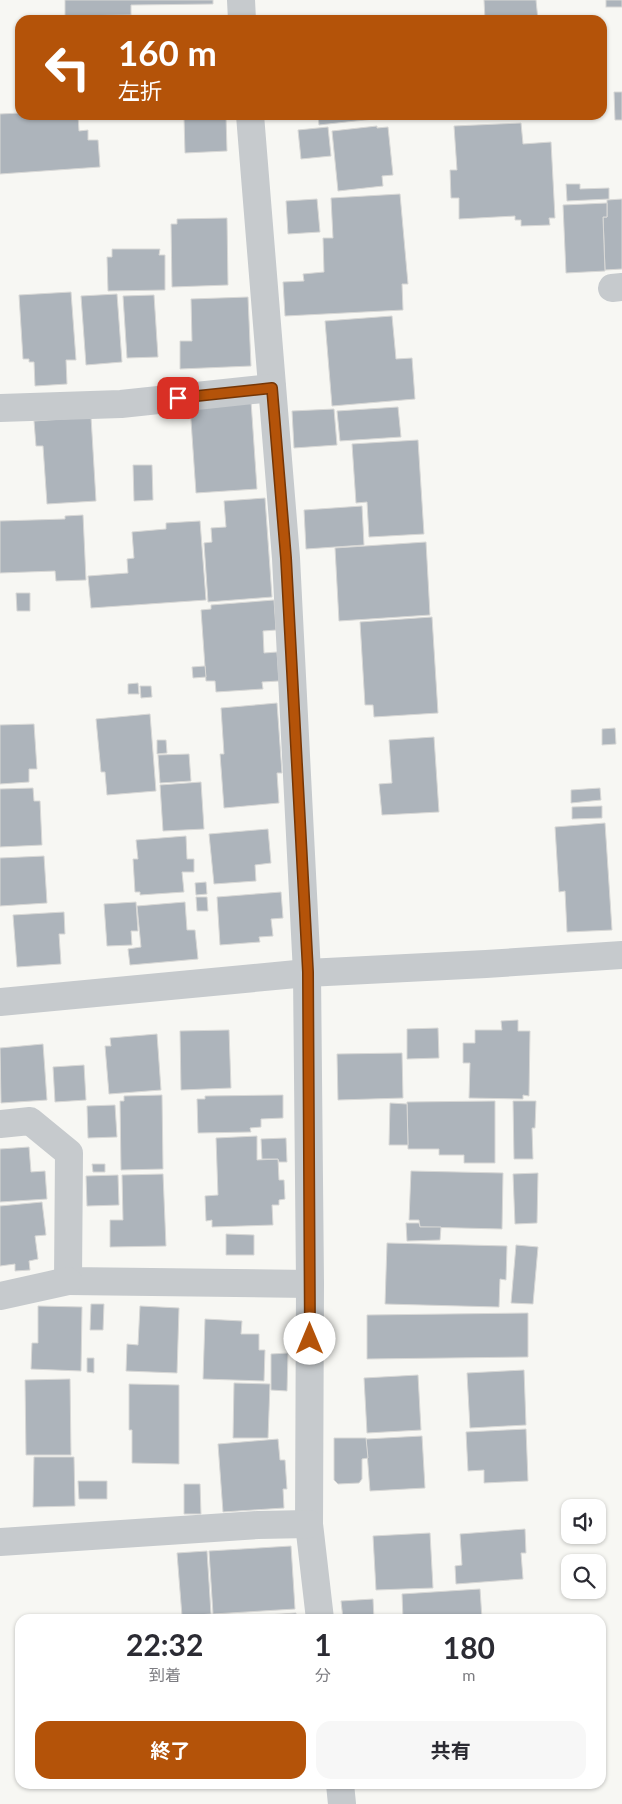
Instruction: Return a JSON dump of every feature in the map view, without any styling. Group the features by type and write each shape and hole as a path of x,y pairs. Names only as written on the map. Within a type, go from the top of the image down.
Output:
{"street":[{"path":"241,0 242,15"},
{"path":"250,120 286,558 308,972 309,1524 319,1614"},
{"path":"0,408 121,404 272,388"},
{"path":"0,1002 308,972 486,964 622,955"},
{"path":"0,1124 30,1121 69,1153 68,1281"},
{"path":"0,1296 68,1281 310,1284"},
{"path":"0,1542 258,1525 309,1524"},
{"path":"340,1789 342,1804"}],"building":[{"path":"65,0 213,0 213,4 131,5 131,15 65,15"},
{"path":"484,0 536,0 538,15 485,15"},
{"path":"606,0 622,0 622,7 606,7"},
{"path":"614,92 622,92 622,120 615,120"},
{"path":"15,113 15,120 78,120 79,131 88,130 88,140 98,140 100,167 0,174 0,114"},
{"path":"184,120 226,120 227,151 185,153"},
{"path":"318,120 365,120 319,125"},
{"path":"521,123 523,144 551,142 555,218 549,218 550,225 521,226 521,220 515,220 515,216 459,219 459,198 451,198 450,170 457,170 454,126"},
{"path":"377,126 377,128 388,127 393,175 382,176 383,186 338,191 332,131"},
{"path":"328,127 331,156 301,159 298,130"},
{"path":"566,184 580,184 580,189 609,188 609,199 567,201"},
{"path":"400,194 408,284 402,284 403,310 285,316 283,282 304,281 303,274 324,272 323,238 333,238 331,198"},
{"path":"317,199 320,232 288,234 286,201"},
{"path":"622,199 622,269 605,270 603,217 607,217 607,200"},
{"path":"607,203 607,217 603,217 605,271 566,273 563,205"},
{"path":"227,218 228,285 172,287 171,224 177,224 177,219"},
{"path":"112,249 160,249 159,255 165,255 165,290 108,291 107,257 112,257"},
{"path":"71,292 76,360 66,360 67,384 35,386 34,362 29,362 29,359 23,359 19,295"},
{"path":"117,294 122,362 86,365 81,296"},
{"path":"154,295 158,357 127,358 123,296"},
{"path":"248,297 251,366 180,369 180,341 192,341 191,299"},
{"path":"392,316 396,359 412,358 415,399 332,406 325,321"},
{"path":"251,401 257,489 196,493 190,406"},
{"path":"398,407 401,437 340,441 337,411"},
{"path":"334,409 337,445 294,448 292,411"},
{"path":"91,417 96,501 47,504 43,446 36,446 34,421"},
{"path":"418,440 424,534 369,537 367,502 356,503 352,444"},
{"path":"133,465 152,465 153,500 134,501"},
{"path":"265,498 272,597 208,602 204,543 212,542 211,528 226,527 224,501"},
{"path":"362,506 364,545 306,549 304,510"},
{"path":"83,515 86,580 56,581 55,571 0,573 0,521 65,519 65,516"},
{"path":"200,521 206,600 91,608 88,576 128,573 127,559 134,558 132,532 166,529 166,523"},
{"path":"426,542 430,615 339,621 335,548"},
{"path":"16,593 30,593 30,611 17,611"},
{"path":"274,600 276,630 263,631 264,653 277,652 279,681 262,682 263,689 216,692 215,681 206,681 201,610 211,609 211,605"},
{"path":"432,617 438,713 374,717 373,705 365,705 360,622"},
{"path":"205,666 206,677 193,678 192,667"},
{"path":"138,683 139,694 128,694 128,684"},
{"path":"140,686 151,686 152,697 141,698"},
{"path":"277,703 282,773 277,773 279,803 224,808 220,754 224,754 221,708"},
{"path":"150,714 156,791 107,795 105,772 101,772 96,719"},
{"path":"34,724 37,769 29,769 29,782 0,784 0,725"},
{"path":"615,728 616,744 602,745 602,729"},
{"path":"434,737 439,812 382,815 379,784 392,783 389,740"},
{"path":"157,740 166,740 167,753 157,754"},
{"path":"189,754 191,781 160,783 158,755"},
{"path":"201,782 204,829 163,831 160,785"},
{"path":"33,788 34,801 40,801 42,845 0,847 0,789"},
{"path":"600,788 601,800 571,803 571,790"},
{"path":"602,806 602,818 572,819 572,807"},
{"path":"605,823 612,930 567,932 565,891 559,892 555,827"},
{"path":"268,829 271,863 255,865 256,881 214,884 209,834"},
{"path":"186,836 187,859 194,859 194,872 182,872 184,892 140,895 140,892 135,892 133,859 138,859 136,840"},
{"path":"44,856 47,903 0,906 0,858"},
{"path":"206,882 207,894 196,895 195,883"},
{"path":"281,892 283,918 271,919 273,936 259,937 260,942 220,945 217,897"},
{"path":"196,897 207,897 208,911 197,911"},
{"path":"136,902 138,931 131,931 132,945 107,946 104,904"},
{"path":"185,902 187,930 195,930 198,959 130,965 128,949 141,947 137,906"},
{"path":"64,912 65,934 59,934 61,964 17,967 13,915"},
{"path":"518,1020 518,1031 530,1031 529,1096 523,1095 523,1099 469,1098 470,1063 463,1063 463,1043 475,1043 475,1030 502,1030 501,1021"},
{"path":"438,1028 439,1058 407,1059 407,1029"},
{"path":"229,1030 231,1088 181,1090 180,1031"},
{"path":"157,1034 161,1090 109,1094 105,1046 111,1046 110,1038"},
{"path":"43,1044 47,1100 1,1103 0,1048"},
{"path":"402,1053 403,1098 338,1100 337,1054"},
{"path":"84,1065 86,1100 55,1102 53,1067"},
{"path":"162,1095 163,1169 121,1170 120,1101 124,1101 124,1096"},
{"path":"283,1095 283,1118 261,1119 261,1127 250,1128 251,1132 198,1133 197,1099 205,1099 205,1096"},
{"path":"495,1101 495,1163 464,1163 464,1155 439,1155 439,1149 408,1149 407,1102"},
{"path":"513,1101 536,1101 535,1128 532,1128 533,1159 514,1159"},
{"path":"390,1103 407,1104 408,1145 389,1145"},
{"path":"115,1105 117,1137 88,1138 87,1106"},
{"path":"257,1136 257,1160 278,1159 279,1180 284,1180 285,1199 279,1200 279,1205 272,1205 273,1225 212,1227 212,1220 206,1221 205,1196 218,1195 216,1138"},
{"path":"286,1138 287,1162 279,1162 278,1159 262,1159 261,1139"},
{"path":"29,1147 31,1172 45,1171 47,1199 0,1202 0,1149"},
{"path":"92,1164 105,1164 105,1172 93,1172"},
{"path":"411,1171 503,1173 502,1229 420,1227 419,1220 409,1220"},
{"path":"538,1173 537,1223 515,1224 513,1174"},
{"path":"163,1174 166,1246 110,1247 110,1220 123,1220 122,1175"},
{"path":"118,1175 119,1205 87,1206 86,1176"},
{"path":"42,1202 46,1235 35,1236 38,1259 29,1261 30,1270 15,1271 15,1264 0,1266 0,1206"},
{"path":"406,1223 419,1223 420,1227 441,1227 440,1240 407,1241"},
{"path":"226,1234 254,1235 254,1255 226,1255"},
{"path":"387,1243 507,1246 506,1280 500,1279 499,1307 385,1304"},
{"path":"516,1245 538,1247 533,1304 511,1303"},
{"path":"91,1304 104,1304 103,1330 90,1330"},
{"path":"38,1306 82,1307 81,1371 31,1369 32,1343 38,1343"},
{"path":"140,1306 179,1308 177,1373 126,1371 127,1344 138,1345"},
{"path":"528,1313 528,1357 367,1359 367,1315"},
{"path":"205,1319 242,1321 241,1334 259,1334 259,1350 265,1350 264,1381 203,1379"},
{"path":"288,1353 287,1391 271,1390 271,1354"},
{"path":"87,1358 94,1358 94,1373 87,1372"},
{"path":"524,1370 526,1425 470,1428 467,1373"},
{"path":"418,1375 421,1430 367,1433 364,1378"},
{"path":"70,1379 71,1455 26,1455 25,1380"},
{"path":"234,1383 270,1384 268,1438 233,1438"},
{"path":"129,1384 179,1385 179,1464 132,1463 132,1430 129,1430"},
{"path":"526,1429 528,1481 484,1483 484,1470 468,1471 466,1432"},
{"path":"422,1436 425,1488 370,1491 366,1439"},
{"path":"334,1438 366,1438 368,1458 362,1459 362,1479 359,1483 338,1484 334,1480"},
{"path":"278,1439 280,1460 285,1460 287,1489 283,1489 284,1508 223,1512 218,1444"},
{"path":"34,1457 74,1457 75,1506 33,1507"},
{"path":"78,1481 107,1481 107,1499 79,1499"},
{"path":"184,1484 200,1484 201,1514 184,1514"},
{"path":"525,1529 526,1553 521,1553 523,1579 456,1584 455,1566 462,1565 460,1534"},
{"path":"430,1533 433,1588 376,1590 373,1536"},
{"path":"291,1546 295,1609 213,1614 209,1551"},
{"path":"207,1551 211,1614 182,1614 177,1553"},
{"path":"480,1589 482,1614 403,1614 402,1594"},
{"path":"373,1599 374,1614 342,1614 341,1601"}],"route":[{"path":"178,398 272,388 286,558 308,972 310,1339"}]}
